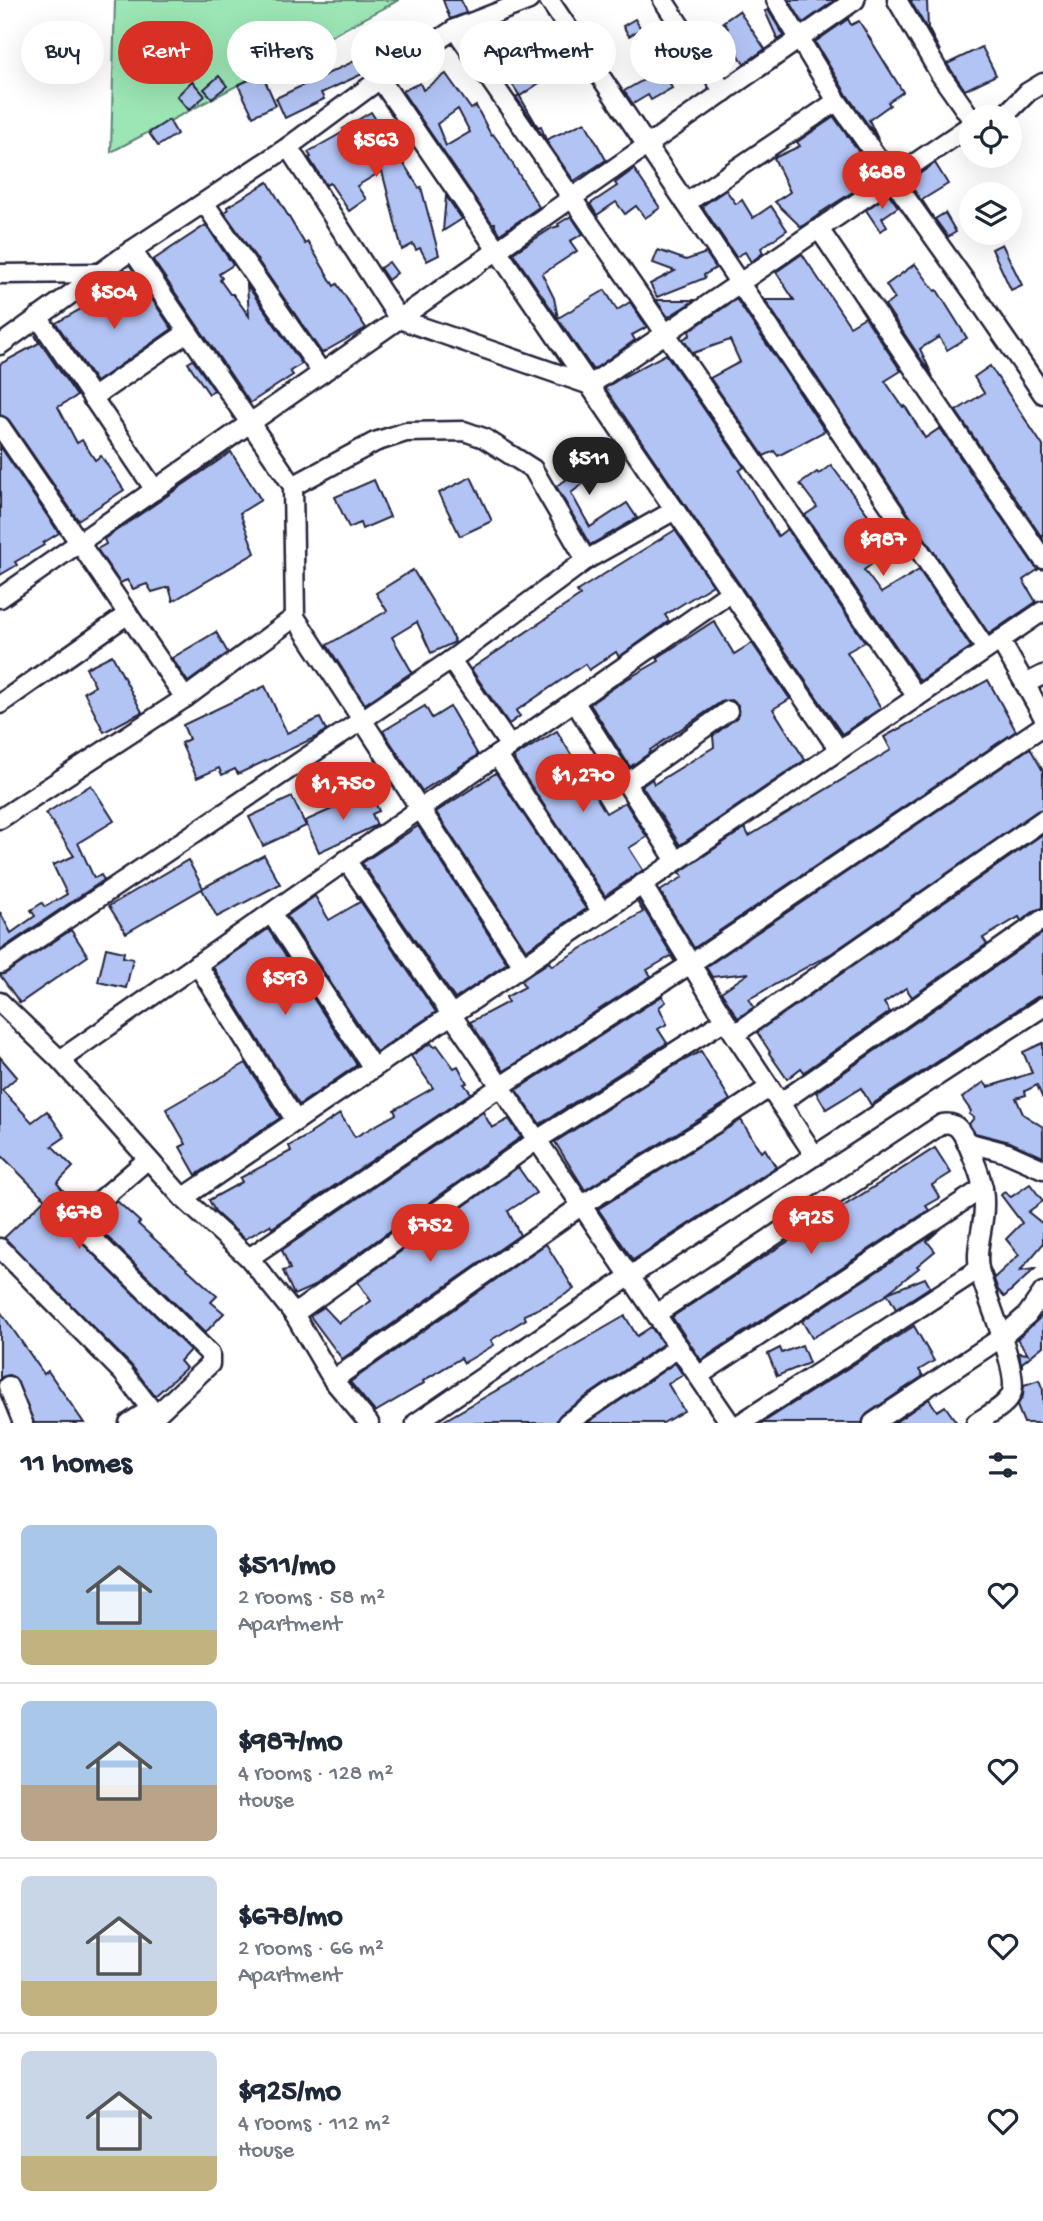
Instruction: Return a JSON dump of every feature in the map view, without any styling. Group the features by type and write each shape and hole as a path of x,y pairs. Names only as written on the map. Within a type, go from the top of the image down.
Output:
{"street":[{"path":"445,36 455,29 529,0"},
{"path":"549,0 740,283 993,645 1025,684 1043,716"},
{"path":"663,0 724,92"},
{"path":"776,0 837,101 1043,394"},
{"path":"1,595 80,543 855,0"},
{"path":"897,0 933,63 962,105"},
{"path":"455,29 917,697"},
{"path":"1016,105 1035,88 1043,73"},
{"path":"0,345 132,250 288,147 373,84"},
{"path":"383,84 839,750"},
{"path":"686,203 837,101"},
{"path":"590,385 959,133"},
{"path":"288,147 399,319 590,385"},
{"path":"205,204 322,373"},
{"path":"819,229 1043,559"},
{"path":"132,250 293,485 295,617 523,966"},
{"path":"0,274 100,273"},
{"path":"38,317 155,490"},
{"path":"92,398 188,332"},
{"path":"0,426 185,698"},
{"path":"293,485 374,442 406,432 464,431 484,438 533,469 586,560"},
{"path":"0,964 451,660 586,560 675,510"},
{"path":"60,1060 731,592"},
{"path":"183,1198 1043,611"},
{"path":"0,704 128,614"},
{"path":"0,819 185,698 295,617"},
{"path":"451,660 602,912"},
{"path":"1025,684 1043,676"},
{"path":"574,701 676,861"},
{"path":"627,783 729,711"},
{"path":"249,1258 500,1086 692,963 1043,726"},
{"path":"293,1314 537,1140 730,1027 1043,820"},
{"path":"346,860 730,1423"},
{"path":"642,884 730,1027 816,1156"},
{"path":"271,913 373,1068"},
{"path":"333,1380 582,1205 718,1122 774,1095 1043,919"},
{"path":"197,964 296,1121"},
{"path":"0,1002 60,1060 183,1198 249,1258 293,1314 333,1380 369,1423"},
{"path":"416,1423 631,1276 1043,1007"},
{"path":"656,1314 942,1124 950,1123 956,1126 966,1142 981,1175 984,1208 977,1248 979,1269 1002,1337 1012,1378 1012,1392 1005,1402 976,1423"},
{"path":"966,1142 1007,1153 1043,1169"},
{"path":"129,1423 154,1416 211,1364 210,1353 83,1229 80,1223 80,1217 148,1159"},
{"path":"698,1376 983,1188"},
{"path":"0,1248 123,1373 154,1416"},
{"path":"741,1423 979,1269"},
{"path":"873,1423 1002,1337 1027,1315 1043,1292"},
{"path":"567,1423 678,1348"},
{"path":"8,1386 23,1423"}],"green space":[{"path":"115,0 399,0 359,21 351,21 351,25 337,33 337,21 227,21 227,84 240,84 111,152"}],"building":[{"path":"443,0 461,0 466,13 450,19"},
{"path":"789,0 835,0 803,23"},
{"path":"910,0 927,1 928,28 940,51"},
{"path":"768,10 784,36 778,40 765,11"},
{"path":"739,11 765,49 744,64 736,50 736,21 724,21"},
{"path":"848,19 851,25 859,21 903,92 869,120 878,139 815,42"},
{"path":"630,22 630,35 629,36 623,26"},
{"path":"982,47 996,75 965,90 947,64"},
{"path":"351,63 351,79 321,93 324,99 285,118 276,98 306,84 337,84 337,69"},
{"path":"446,74 471,109 476,106 491,135 493,134 503,148 539,207 500,234 402,91 420,84 423,90 432,84 445,84","holes":["458,109 470,132 446,146 437,124"]},
{"path":"219,76 227,86 212,98 204,89 213,84"},
{"path":"189,84 195,84 205,96 189,110 177,96"},
{"path":"267,84 276,105 253,116 238,85"},
{"path":"512,84 538,84 520,96"},
{"path":"636,84 670,84 672,88 651,100 648,95 633,104 624,91"},
{"path":"519,95 538,127 541,126 546,140 585,122 606,160 574,181 516,97"},
{"path":"371,112 419,188 421,187 439,255 427,261 420,248 416,250 413,244 402,250 382,171 357,186 366,199 349,211 330,183 326,185 309,158 311,157 308,152 345,131 343,129"},
{"path":"834,117 863,158 854,162 865,184 801,227 775,202 790,192 774,158 800,146 797,142"},
{"path":"169,120 177,134 158,146 149,133"},
{"path":"935,163 948,184 922,200 933,217 908,182"},
{"path":"634,169 660,208 645,218 636,206 625,214 616,202 597,215 590,204 617,186 615,183"},
{"path":"268,182 305,244 308,242 334,286 337,284 366,328 322,353 224,212 228,210 227,207"},
{"path":"726,190 736,204 742,200 753,218 771,206 787,230 761,248 763,253 751,262 745,252 736,257 702,206"},
{"path":"889,194 898,207 882,218 887,227 880,231 866,210"},
{"path":"446,196 462,219 443,231"},
{"path":"945,213 956,232 948,237 935,219"},
{"path":"571,216 583,234 570,241 577,251 542,274 554,298 558,318 605,290 617,310 630,302 647,327 632,335 635,340 593,370 513,253"},
{"path":"206,225 233,265 219,274 222,278 220,280 249,316 247,285 302,364 290,371 293,375 250,403 153,260"},
{"path":"1002,245 1022,285 1011,290 992,249"},
{"path":"658,250 686,260 706,253 716,268 704,275 705,278 657,297 650,284 675,271 653,263"},
{"path":"802,254 850,326 865,317 901,371 885,381 925,438 940,428 1039,569 1023,580 1036,602 989,634 765,300 794,300 776,272"},
{"path":"389,262 397,273 388,280 380,268"},
{"path":"915,264 935,291 937,290 967,338 947,350 939,337 920,349 933,377 885,305 895,299 886,285"},
{"path":"143,286 172,329 96,382 56,323 106,295 111,305"},
{"path":"656,300 695,300 668,317"},
{"path":"735,300 825,431 778,456 774,451 764,456 710,378 740,362 730,340 693,353 697,359 683,339 690,335 689,331"},
{"path":"35,335 77,396 58,407 77,443 82,440 95,460 101,456 124,490 78,520 9,420 0,415 0,364 39,343"},
{"path":"666,354 744,467 739,471 778,536 787,529 865,642 847,652 881,708 842,734 605,388"},
{"path":"193,360 214,390 209,394 188,363"},
{"path":"990,366 1043,446 1043,539 956,411 984,393 974,377"},
{"path":"0,446 59,533 0,575"},
{"path":"578,449 588,461 594,457 605,472 594,480 592,477 571,493 590,527 627,503 637,518 590,545 556,486 566,480 557,465"},
{"path":"231,452 261,500 240,513 255,553 173,601 169,587 152,592 147,584 133,589 127,580 120,583 97,549 106,544 104,539"},
{"path":"831,465 884,536 892,530 901,542 864,570 881,593 919,570 971,647 920,681 805,515 817,507 800,484"},
{"path":"471,477 492,521 460,536 439,493"},
{"path":"374,480 390,517 362,529 360,523 349,528 335,497"},
{"path":"675,530 713,585 665,615 669,621 619,657 616,652 589,670 585,664 516,711 520,716 509,724 471,669 580,596 577,591"},
{"path":"413,570 455,642 431,653 417,622 392,637 412,672 365,704 327,645 387,611 376,593"},
{"path":"714,621 734,654 752,643 790,699 773,709 805,760 680,845 642,786 652,779 654,784 714,747 713,736 738,716 738,705 732,700 721,702 650,750 651,752 630,767 590,704 659,661 657,658"},
{"path":"216,632 228,653 188,682 172,658"},
{"path":"112,655 142,712 104,732 84,692 95,686 86,668"},
{"path":"988,680 1016,731 694,948 660,891 683,877 680,872 745,828 749,836 891,750 884,737"},
{"path":"265,686 287,733 320,718 326,730 238,774 235,769 222,775 219,768 197,778 181,743 189,739 183,725"},
{"path":"425,706 432,718 450,707 478,755 422,791 383,731"},
{"path":"557,731 606,813 625,802 647,837 629,848 643,870 605,896 515,762 514,757"},
{"path":"1030,748 1043,771 1043,809 832,953 749,999 754,1007 738,1018 721,992 749,973 712,977 706,967"},
{"path":"496,773 586,909 526,950 436,812"},
{"path":"91,785 114,821 78,843 94,878 101,875 104,880 0,950 0,912 11,933 35,916 31,910 42,903 45,907 67,894 53,865 74,856 46,813"},
{"path":"370,792 379,811 372,814 377,825 319,852 305,821"},
{"path":"292,797 306,826 263,846 249,817"},
{"path":"418,826 507,963 455,999 362,863"},
{"path":"1043,834 1043,908 1021,921 1019,917 983,938 987,944 912,997 906,988 884,1003 890,1012 804,1072 801,1068 787,1079 757,1032"},
{"path":"264,855 280,884 217,917 202,889 126,933 109,906 188,860 203,888"},
{"path":"356,895 436,1012 376,1052 287,916 315,896 329,920 360,902"},
{"path":"639,901 675,960 671,956 647,970 651,976 504,1071 470,1022 508,1002 506,997 525,987 521,981 549,962 552,966 643,912 637,902"},
{"path":"268,929 357,1065 299,1105 213,967"},
{"path":"71,930 88,956 20,1003 0,975"},
{"path":"1043,933 1043,996 1037,997 871,1105 861,1088 826,1109 816,1092"},
{"path":"106,948 124,952 123,957 133,959 126,988 98,982"},
{"path":"662,996 666,1002 659,1007 667,1024 658,1029 667,1043 540,1124 516,1090"},
{"path":"431,1043 434,1047 437,1045 454,1068 458,1066 467,1083 464,1084 471,1093 272,1228 270,1225 245,1239 216,1213 209,1200 242,1182 240,1178 291,1151 289,1146 340,1114 355,1137 396,1114 394,1110 433,1088 411,1056"},
{"path":"1043,1043 1043,1099 1037,1085 1025,1091 1026,1095 1016,1098 1023,1114 1043,1127 1043,1157 1010,1142 975,1133 969,1124 974,1118 969,1114 971,1111 962,1098 984,1082 988,1087 1032,1073 1023,1052"},
{"path":"701,1051 730,1100 585,1190 555,1142"},
{"path":"0,1057 17,1077 2,1090 32,1122 47,1111 65,1137 52,1146 73,1167 57,1183 76,1206 69,1221 73,1234 190,1350 180,1361 186,1368 155,1396 131,1365 4,1238 45,1199 0,1154"},
{"path":"246,1063 280,1118 196,1175 180,1147 186,1144 166,1109"},
{"path":"483,1112 492,1128 509,1119 521,1137 312,1287 294,1295 283,1271 290,1269 282,1250"},
{"path":"741,1120 761,1152 765,1149 776,1167 633,1260 598,1209"},
{"path":"935,1148 951,1173 932,1185 940,1198 926,1206 929,1210 701,1360 672,1317"},
{"path":"518,1167 536,1193 508,1211 520,1235 342,1359 310,1316 324,1307 339,1323 371,1301 358,1282"},
{"path":"1030,1184 1043,1201 1028,1212 1043,1224 1043,1244 1020,1271 1035,1269 1004,1297 998,1290 990,1268 994,1278 1019,1255 1006,1239 1022,1223 1001,1195 1004,1192 1011,1197"},
{"path":"117,1201 140,1222 138,1224 217,1296 211,1302 224,1313 205,1333 92,1222"},
{"path":"938,1231 927,1241 935,1251 917,1266 919,1268 887,1295 812,1338 802,1321"},
{"path":"546,1244 574,1289 524,1315 526,1319 491,1340 494,1345 464,1363 461,1358 375,1412 350,1382"},
{"path":"925,1278 930,1287 896,1309 887,1293"},
{"path":"0,1311 44,1374 48,1371 84,1423 34,1423 15,1378 9,1375 0,1378"},
{"path":"1043,1315 1043,1346 1022,1363 1022,1368 1019,1353 1028,1354 1017,1339"},
{"path":"625,1316 637,1336 651,1327 663,1344 561,1414 556,1423 440,1423"},
{"path":"914,1326 934,1361 919,1370 923,1376 867,1414 862,1423 762,1423"},
{"path":"802,1345 809,1363 777,1376 768,1354 780,1348 782,1353"},
{"path":"675,1363 683,1375 668,1384 684,1411 663,1423 587,1423"},
{"path":"1039,1380 1043,1390 1043,1423 1024,1423 1017,1406 1023,1396 1024,1385"},
{"path":"929,1399 937,1411 945,1406 957,1423 894,1423"}]}
